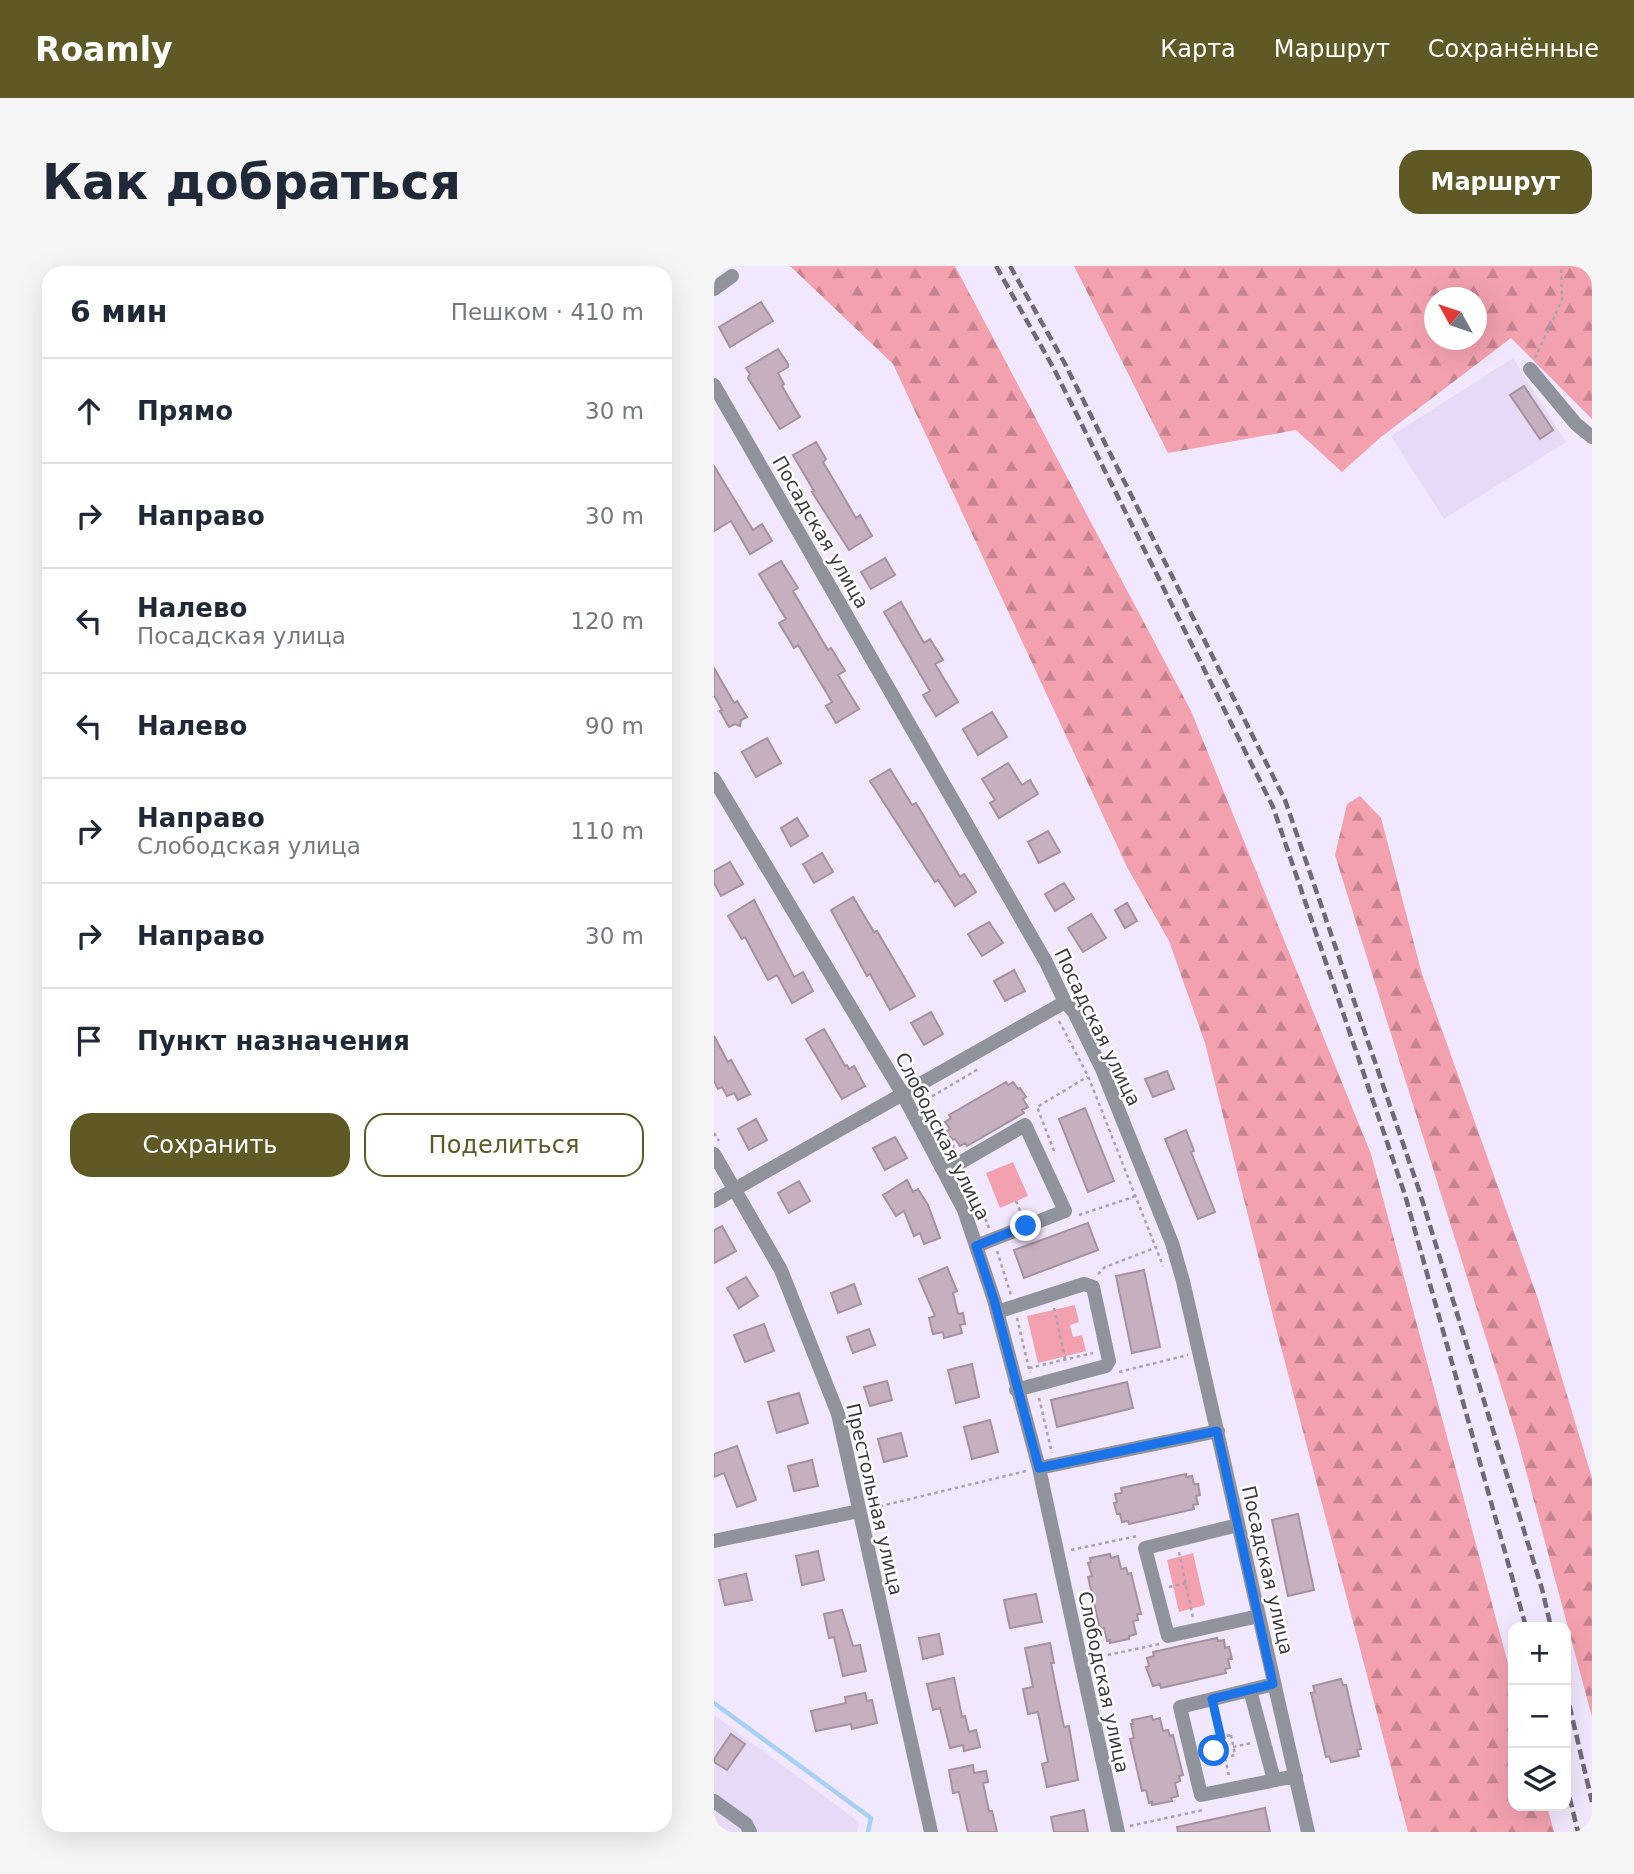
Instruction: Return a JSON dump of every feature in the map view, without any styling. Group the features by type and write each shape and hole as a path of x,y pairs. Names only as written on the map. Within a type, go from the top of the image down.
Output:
{"street":[{"path":"714,289 732,276"},
{"path":"1530,369 1576,424 1592,437"},
{"name":"Посадская улица","path":"714,385 1046,962 1102,1069 1152,1190 1183,1281 1308,1832"},
{"name":"Слободская улица","path":"714,779 902,1093 964,1210 997,1312 1039,1468 1118,1832"},
{"path":"714,1201 902,1093 1070,1007"},
{"path":"944,1172 1025,1125 1065,1211 976,1246"},
{"name":"Престольная улица","path":"714,1154 781,1270 838,1414 931,1832"},
{"path":"997,1312 1089,1284 1093,1287 1109,1361 1106,1366 1016,1390"},
{"path":"1039,1468 1217,1431"},
{"path":"714,1541 859,1511"},
{"path":"1238,1525 1145,1548 1168,1636 1259,1616"},
{"path":"1273,1684 1180,1707 1201,1795 1296,1776"},
{"path":"1250,1690 1273,1780"},
{"path":"714,1801 746,1824 750,1832"}],"path":[{"path":"1530,369 1562,300 1561,266"},
{"path":"1070,1007 1059,1021 1088,1076 1154,1248 1166,1272"},
{"path":"1055,1155 1037,1107 1102,1069"},
{"path":"1079,1215 1152,1190"},
{"path":"1089,1284 1105,1267 1172,1243"},
{"path":"1051,1295 1069,1377"},
{"path":"1028,1368 1107,1350"},
{"path":"859,1511 1039,1468"},
{"path":"1177,1540 1191,1609"},
{"path":"1212,1699 1221,1738"},
{"path":"1231,1735 1235,1755 1224,1758 1216,1760 1211,1740 1231,1735"},
{"path":"1224,1758 1232,1788"}],"shaded area":[{"path":"1513,358 1566,442 1444,519 1391,436"},
{"path":"714,1715 859,1822 857,1832 714,1832"}],"green space":[{"path":"790,266 955,266 1191,711 1371,1154 1508,1663 1508,1811 1548,1811 1554,1832 1408,1832 1276,1328 1205,1043 1169,941 1127,867 893,364"},
{"path":"1074,266 1592,266 1592,419 1511,338 1381,437 1342,472 1296,430 1168,453"},
{"path":"1360,796 1381,818 1422,974 1538,1299 1592,1478 1592,1717 1571,1639 1571,1622 1566,1622 1516,1434 1335,855 1347,804"},
{"path":"1013,1162 1028,1196 1000,1208 986,1173"},
{"path":"1075,1305 1079,1322 1070,1325 1073,1337 1082,1335 1086,1351 1038,1363 1027,1316"},
{"path":"1193,1553 1205,1605 1179,1612 1167,1560"}],"building":[{"path":"761,302 773,321 730,347 719,327"},
{"path":"778,349 788,364 788,367 778,373 784,384 782,386 800,417 780,429 748,378 750,374 746,368"},
{"path":"1524,386 1553,430 1540,439 1510,395"},
{"path":"816,442 826,459 823,462 856,518 860,515 872,536 849,550 812,492 814,491 793,455"},
{"path":"714,466 753,530 762,524 772,541 750,554 731,521 714,531"},
{"path":"885,558 895,575 871,589 861,572"},
{"path":"781,561 798,588 793,591 828,650 831,648 845,671 838,675 859,709 836,723 826,706 832,702 798,645 794,648 779,623 786,619 759,574"},
{"path":"901,602 924,643 930,639 943,660 935,664 958,702 936,716 923,695 930,691 884,612"},
{"path":"714,668 734,703 737,701 747,717 741,720 740,726 735,724 729,727 720,711 722,710 714,695"},
{"path":"992,712 1007,737 978,755 963,729"},
{"path":"767,738 781,763 756,777 742,752"},
{"path":"1008,763 1022,785 1030,780 1038,794 999,818 990,803 995,800 982,779"},
{"path":"890,769 912,805 916,803 960,877 964,874 976,892 955,906 938,880 935,882 870,781"},
{"path":"797,818 808,836 791,846 781,828"},
{"path":"1048,831 1060,852 1039,863 1028,842"},
{"path":"822,853 833,872 814,883 803,864"},
{"path":"730,862 743,884 721,896 714,883 714,871"},
{"path":"1064,883 1074,899 1055,911 1045,894"},
{"path":"853,897 874,932 877,931 915,996 890,1010 870,974 867,976 831,910"},
{"path":"754,900 794,977 803,972 813,991 792,1003 777,975 768,980 745,937 742,939 728,916"},
{"path":"1127,903 1137,921 1125,928 1115,910"},
{"path":"1091,914 1106,938 1083,952 1068,928"},
{"path":"989,922 1003,943 982,956 968,934"},
{"path":"1014,970 1025,991 1005,1001 994,981"},
{"path":"931,1012 943,1034 924,1045 911,1023"},
{"path":"824,1029 845,1066 849,1069 854,1066 865,1086 842,1099 806,1039"},
{"path":"714,1036 750,1094 738,1100 734,1093 727,1096 722,1087 718,1089 714,1081"},
{"path":"1167,1071 1174,1089 1153,1097 1145,1079"},
{"path":"1006,1082 1008,1085 1013,1082 1026,1097 1023,1099 1028,1107 1022,1110 1024,1113 967,1146 965,1143 960,1146 955,1139 952,1140 947,1131 950,1129 945,1122 951,1118 949,1115"},
{"path":"1085,1108 1114,1181 1088,1192 1059,1119"},
{"path":"756,1119 767,1140 749,1150 738,1129"},
{"path":"1186,1130 1194,1151 1191,1152 1215,1212 1198,1219 1165,1139"},
{"path":"895,1137 907,1158 885,1170 873,1148"},
{"path":"907,1180 913,1192 918,1189 928,1205 940,1238 924,1244 920,1233 914,1236 904,1211 896,1216 883,1195"},
{"path":"799,1181 810,1201 789,1213 778,1193"},
{"path":"1088,1223 1098,1250 1024,1278 1014,1250"},
{"path":"722,1226 736,1251 714,1263 714,1230"},
{"path":"947,1267 957,1291 953,1293 958,1314 963,1313 965,1324 960,1325 962,1333 944,1338 943,1332 933,1334 929,1318 935,1316 919,1279"},
{"path":"1144,1270 1160,1347 1132,1353 1116,1276"},
{"path":"746,1277 758,1296 739,1308 727,1288"},
{"path":"854,1284 861,1304 838,1313 831,1293"},
{"path":"764,1324 774,1351 745,1362 734,1335"},
{"path":"869,1329 875,1345 853,1353 847,1337"},
{"path":"972,1364 979,1397 956,1403 948,1370"},
{"path":"887,1381 892,1400 870,1406 864,1387"},
{"path":"1127,1382 1133,1408 1057,1427 1051,1400"},
{"path":"799,1393 808,1423 777,1433 768,1402"},
{"path":"990,1420 998,1452 972,1459 964,1427"},
{"path":"901,1433 907,1456 884,1462 878,1439"},
{"path":"737,1446 756,1500 737,1507 724,1473 714,1477 714,1454"},
{"path":"812,1460 818,1486 794,1491 788,1466"},
{"path":"1186,1474 1186,1477 1192,1476 1194,1484 1198,1484 1200,1495 1196,1496 1198,1504 1193,1505 1194,1509 1129,1524 1128,1521 1122,1522 1114,1503 1117,1502 1115,1494 1122,1493 1121,1488"},
{"path":"1298,1514 1314,1590 1288,1596 1272,1520"},
{"path":"818,1551 824,1580 802,1585 796,1556"},
{"path":"1110,1554 1111,1558 1118,1556 1121,1569 1126,1568 1128,1574 1131,1573 1141,1614 1137,1614 1138,1620 1133,1621 1136,1634 1129,1636 1129,1639 1110,1643 1104,1628 1100,1629 1088,1577 1092,1576 1088,1563 1091,1562 1090,1558"},
{"path":"746,1574 752,1600 725,1605 719,1580"},
{"path":"1036,1594 1042,1622 1010,1628 1004,1600"},
{"path":"842,1610 853,1646 860,1645 866,1671 843,1676 834,1637 829,1638 824,1614"},
{"path":"939,1634 943,1654 923,1659 919,1638"},
{"path":"1217,1638 1218,1641 1224,1640 1225,1648 1229,1647 1232,1659 1228,1659 1230,1668 1225,1669 1226,1673 1161,1688 1160,1684 1153,1686 1146,1667 1149,1666 1147,1658 1154,1656 1153,1652"},
{"path":"1050,1643 1054,1663 1051,1663 1064,1727 1069,1726 1078,1780 1047,1787 1042,1764 1048,1762 1038,1712 1028,1714 1023,1689 1033,1687 1025,1648"},
{"path":"954,1678 962,1717 965,1716 969,1732 976,1730 980,1747 964,1751 963,1745 950,1748 940,1708 933,1710 927,1684"},
{"path":"1341,1679 1343,1685 1346,1685 1361,1749 1357,1750 1359,1756 1331,1762 1329,1756 1326,1757 1311,1693 1315,1692 1313,1686"},
{"path":"865,1693 867,1701 872,1700 877,1723 852,1729 851,1724 816,1731 811,1711 846,1703 845,1697"},
{"path":"1152,1716 1153,1720 1160,1718 1163,1731 1168,1730 1170,1736 1173,1735 1183,1775 1179,1776 1180,1781 1175,1783 1178,1796 1171,1798 1172,1801 1152,1805 1146,1790 1142,1791 1130,1739 1134,1738 1132,1720"},
{"path":"731,1734 745,1744 727,1770 714,1762 714,1759"},
{"path":"973,1765 974,1773 986,1771 988,1782 983,1783 997,1832 968,1832 959,1792 953,1793 949,1770"},
{"path":"1265,1808 1270,1832 1178,1832 1177,1827"},
{"path":"1084,1810 1088,1832 1054,1832 1051,1817"}],"waterway":[{"path":"714,1703 871,1818 868,1832"}],"railway":[{"path":"996,266 1054,369 1273,807 1405,1195 1525,1622"},
{"path":"1010,266 1064,362 1285,800 1419,1190 1550,1622"},
{"path":"1571,1712 1592,1802"},
{"path":"1571,1803 1578,1832"}],"route":[{"path":"1026,1226 976,1246 994,1300 1039,1468 1217,1431 1273,1684 1212,1699 1221,1738 1211,1740 1214,1751"}]}
